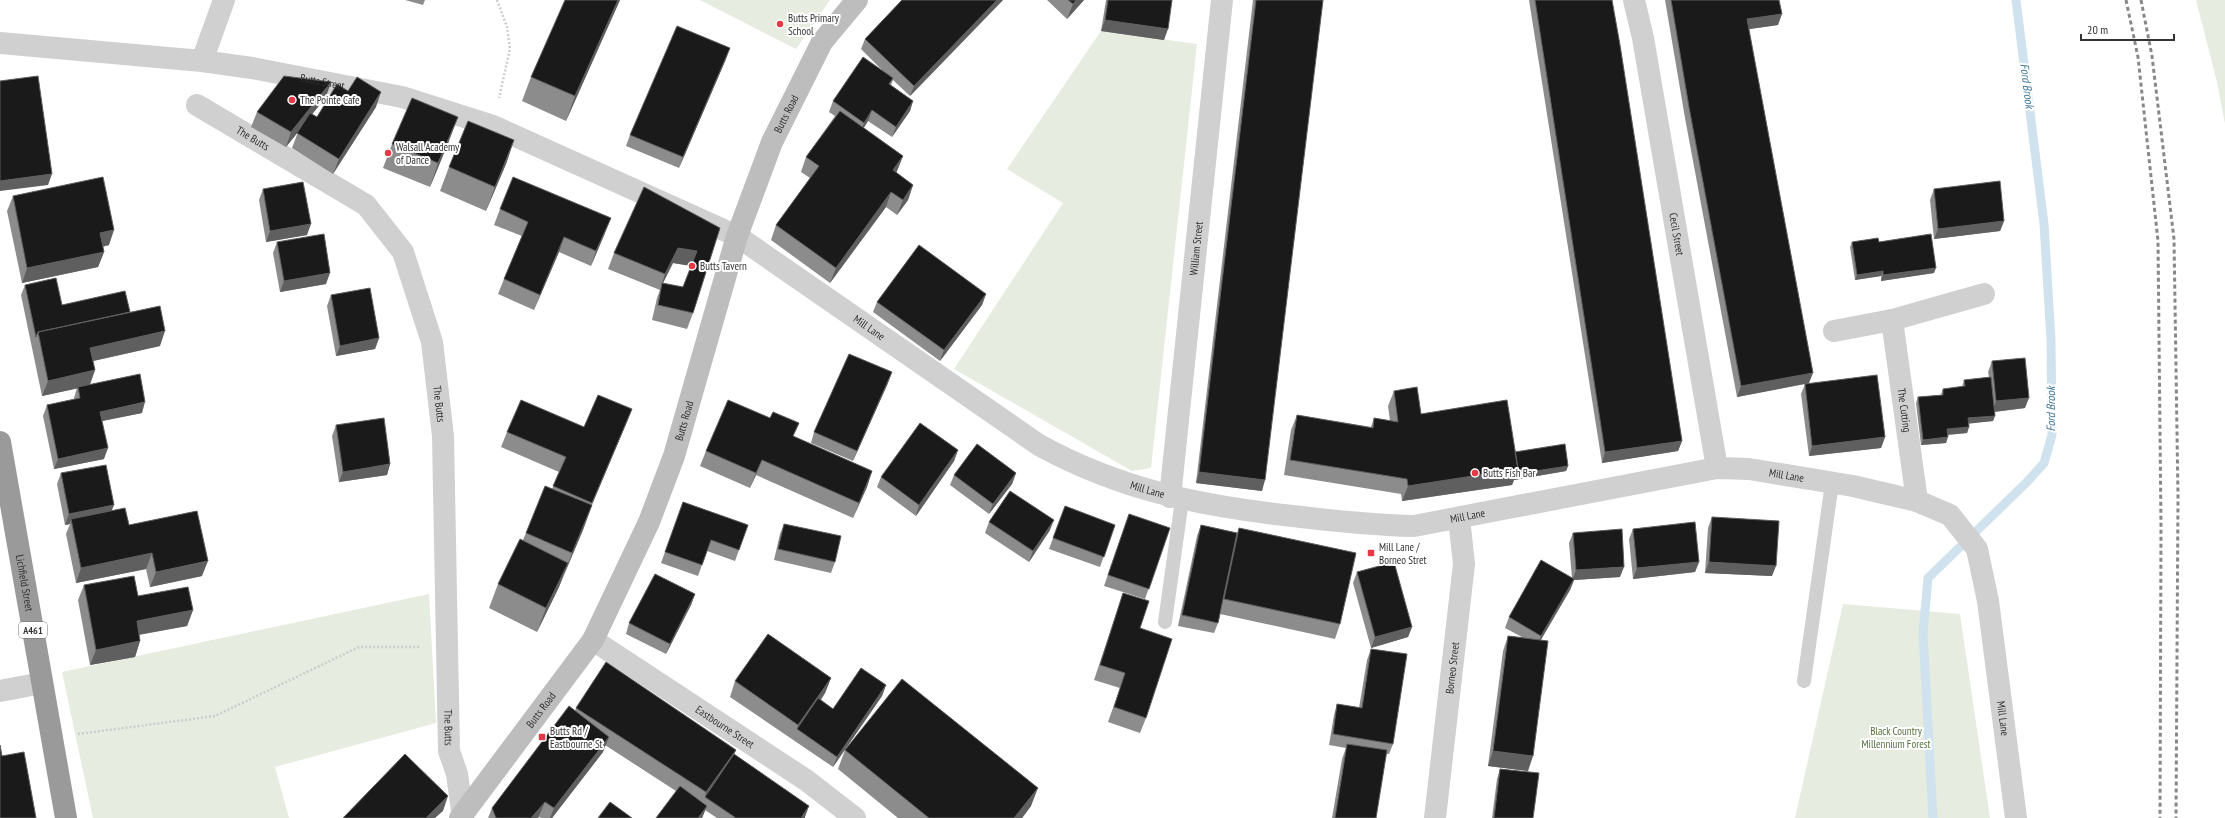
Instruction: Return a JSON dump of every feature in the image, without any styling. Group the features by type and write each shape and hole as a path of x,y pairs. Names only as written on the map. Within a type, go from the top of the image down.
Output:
{"highway":[{"name":"Lichfield Street","path":"0,442 66,818"}],"street":[{"path":"202,61 224,0"},
{"name":"Butts Road","path":"462,817 593,640 649,522 674,456 737,236 772,142 795,92 822,42 857,0"},
{"name":"William Street","path":"1176,499 1222,0"},
{"name":"Cecil Street","path":"1634,0 1644,45 1718,468"},
{"name":"Butts Street","path":"0,43 202,61 259,69 402,97 493,126 737,236"},
{"name":"The Butts","path":"197,105 366,205 403,252 432,342 444,436 449,751 457,774 462,817"},
{"name":"Mill Lane","path":"737,236 1039,444 1072,463 1176,499 1226,509 1371,525 1414,526 1718,468 1749,469 1832,483 1917,500 1950,515 1977,549 1988,601 2016,818"},
{"path":"1834,331 1892,320 1984,294"},
{"name":"The Cutting","path":"1892,320 1917,500"},
{"name":"Borneo Street","path":"1435,818 1464,564 1459,518"},
{"name":"Eastbourne Street","path":"593,640 806,780 855,818"},
{"path":"0,691 42,682"}],"lane":[{"path":"1804,680 1832,483"},
{"path":"1165,622 1176,499"}],"path":[{"path":"493,126 510,49 507,27 497,0"},
{"path":"52,737 215,716 359,647 447,648"}],"green space":[{"name":"Butts Primary School","path":"700,0 830,0 796,49"},
{"path":"2196,0 2225,0 2225,124 2217,82"},
{"path":"1101,31 1197,44 1151,468 1132,471 954,369 1063,203 1007,169"},
{"path":"429,594 436,723 275,767 289,818 93,818 62,672"},
{"name":"Black Country Millennium Forest","path":"1843,604 1960,614 1990,818 1795,818"}],"building":[{"path":"565,0 618,0 575,96 531,77"},
{"path":"902,0 997,0 914,86 865,39"},
{"path":"1068,0 1076,0 1073,4"},
{"path":"1108,0 1172,0 1168,29 1105,20"},
{"path":"1256,0 1323,0 1265,480 1199,472"},
{"path":"1535,0 1612,0 1682,441 1605,452"},
{"path":"1671,0 1779,0 1782,14 1747,19 1813,373 1741,386 1689,107"},
{"path":"677,26 730,48 683,157 630,135"},
{"path":"863,57 893,78 889,84 913,101 896,127 872,110 864,123 833,101"},
{"path":"38,76 52,174 0,181 0,81"},
{"path":"284,76 331,82 291,132 257,112"},
{"path":"357,77 381,92 339,159 297,133 310,113 317,117 337,84 348,91"},
{"path":"412,98 458,117 438,163 392,144"},
{"path":"840,111 903,156 893,170 913,185 903,200 891,192 836,268 776,225 819,166 806,157"},
{"path":"468,121 514,140 495,187 449,167"},
{"path":"103,177 114,230 100,233 104,252 27,268 13,196"},
{"path":"513,177 611,218 596,251 564,237 540,295 504,279 528,222 500,209"},
{"path":"2000,181 2004,221 1938,229 1934,189"},
{"path":"303,182 311,224 270,231 263,189"},
{"path":"644,187 720,228 693,313 658,305 662,283 683,287 697,251 678,248 665,274 614,253"},
{"path":"324,234 330,273 284,281 277,242"},
{"path":"1931,234 1936,268 1883,275 1883,271 1857,275 1852,242 1878,238 1879,242"},
{"path":"919,245 986,294 944,350 877,302"},
{"path":"56,278 62,305 125,291 130,312 38,332 36,337 25,285"},
{"path":"370,288 379,338 340,346 331,295"},
{"path":"160,306 165,331 90,348 95,370 48,381 38,332"},
{"path":"849,354 892,372 857,451 814,432"},
{"path":"2025,358 2029,398 1996,401 1992,361"},
{"path":"140,374 145,402 100,412 108,448 58,459 47,405 80,398 78,387"},
{"path":"1877,375 1885,437 1812,446 1805,384"},
{"path":"1991,377 1995,416 1968,418 1969,427 1947,429 1948,437 1923,440 1918,397 1943,395 1943,389 1965,386 1964,380"},
{"path":"1417,387 1421,414 1507,400 1518,469 1408,486 1407,479 1290,460 1297,415 1373,428 1374,418 1398,422 1394,391"},
{"path":"598,395 632,409 592,503 553,486 566,457 507,432 521,400 584,427"},
{"path":"728,400 770,418 773,412 799,423 793,436 872,471 859,503 762,460 756,473 706,451"},
{"path":"384,418 390,464 343,472 336,425"},
{"path":"920,423 958,450 919,505 881,477"},
{"path":"977,444 1016,473 993,504 954,475"},
{"path":"1565,444 1568,466 1516,474 1518,469 1515,452"},
{"path":"106,465 114,505 69,514 61,473"},
{"path":"545,486 592,505 572,553 526,533"},
{"path":"1010,491 1054,520 1033,551 989,522"},
{"path":"683,502 748,525 739,550 711,540 702,565 665,552"},
{"path":"1065,506 1115,525 1104,557 1053,538"},
{"path":"125,508 129,525 197,511 208,561 156,572 152,553 81,568 71,519"},
{"path":"1129,514 1170,528 1149,589 1108,575"},
{"path":"1712,517 1779,521 1776,566 1709,562"},
{"path":"1695,522 1699,562 1637,568 1633,529"},
{"path":"784,524 841,536 835,562 778,549"},
{"path":"1201,525 1237,533 1218,623 1182,615"},
{"path":"1239,528 1356,553 1340,624 1224,599"},
{"path":"1622,529 1624,567 1576,570 1573,533"},
{"path":"520,539 568,563 546,608 498,584"},
{"path":"1541,560 1574,579 1541,636 1509,617"},
{"path":"1394,562 1412,627 1375,637 1357,572"},
{"path":"655,574 695,594 670,644 629,623"},
{"path":"134,576 138,596 188,587 193,610 137,621 140,641 96,650 84,585"},
{"path":"1123,593 1149,601 1140,628 1172,639 1146,718 1114,707 1125,673 1100,665"},
{"path":"768,634 831,678 798,725 735,681"},
{"path":"1508,636 1548,641 1533,756 1493,751"},
{"path":"1371,649 1407,654 1393,744 1333,734 1337,704 1362,708"},
{"path":"606,662 736,750 706,792 576,708"},
{"path":"861,668 886,685 837,757 797,729 818,698 833,709"},
{"path":"902,679 1038,788 1014,818 929,818 845,750"},
{"path":"569,706 609,737 554,808 545,802 531,818 496,818 492,808"},
{"path":"1347,744 1387,750 1376,818 1335,818"},
{"path":"0,745 2,756 24,752 36,818 0,818"},
{"path":"405,754 448,796 426,818 343,818"},
{"path":"734,754 809,806 801,818 736,818 705,797"},
{"path":"1500,769 1539,773 1533,818 1494,818"},
{"path":"680,786 707,806 698,818 656,818"},
{"path":"610,802 632,818 598,818"}],"waterway":[{"name":"Ford Brook","path":"1933,818 1923,633 1928,578 2027,482 2044,463 2052,435 2051,340 2044,224 2016,0"}],"railway":[{"path":"2126,0 2138,57 2158,241 2161,526 2160,818"},
{"path":"2141,0 2152,56 2174,239 2178,497 2176,818"}],"place":[{"name":"Butts Primary School","path":"780,24"},
{"name":"The Pointe Cafe","path":"292,100"},
{"name":"Walsall Academy of Dance","path":"388,153"},
{"name":"Butts Tavern","path":"692,266"},
{"name":"Butts Fish Bar","path":"1475,473"},
{"name":"Mill Lane / Borneo Stret","path":"1371,553"},
{"name":"Butts Rd / Eastbourne St","path":"542,737"}]}
